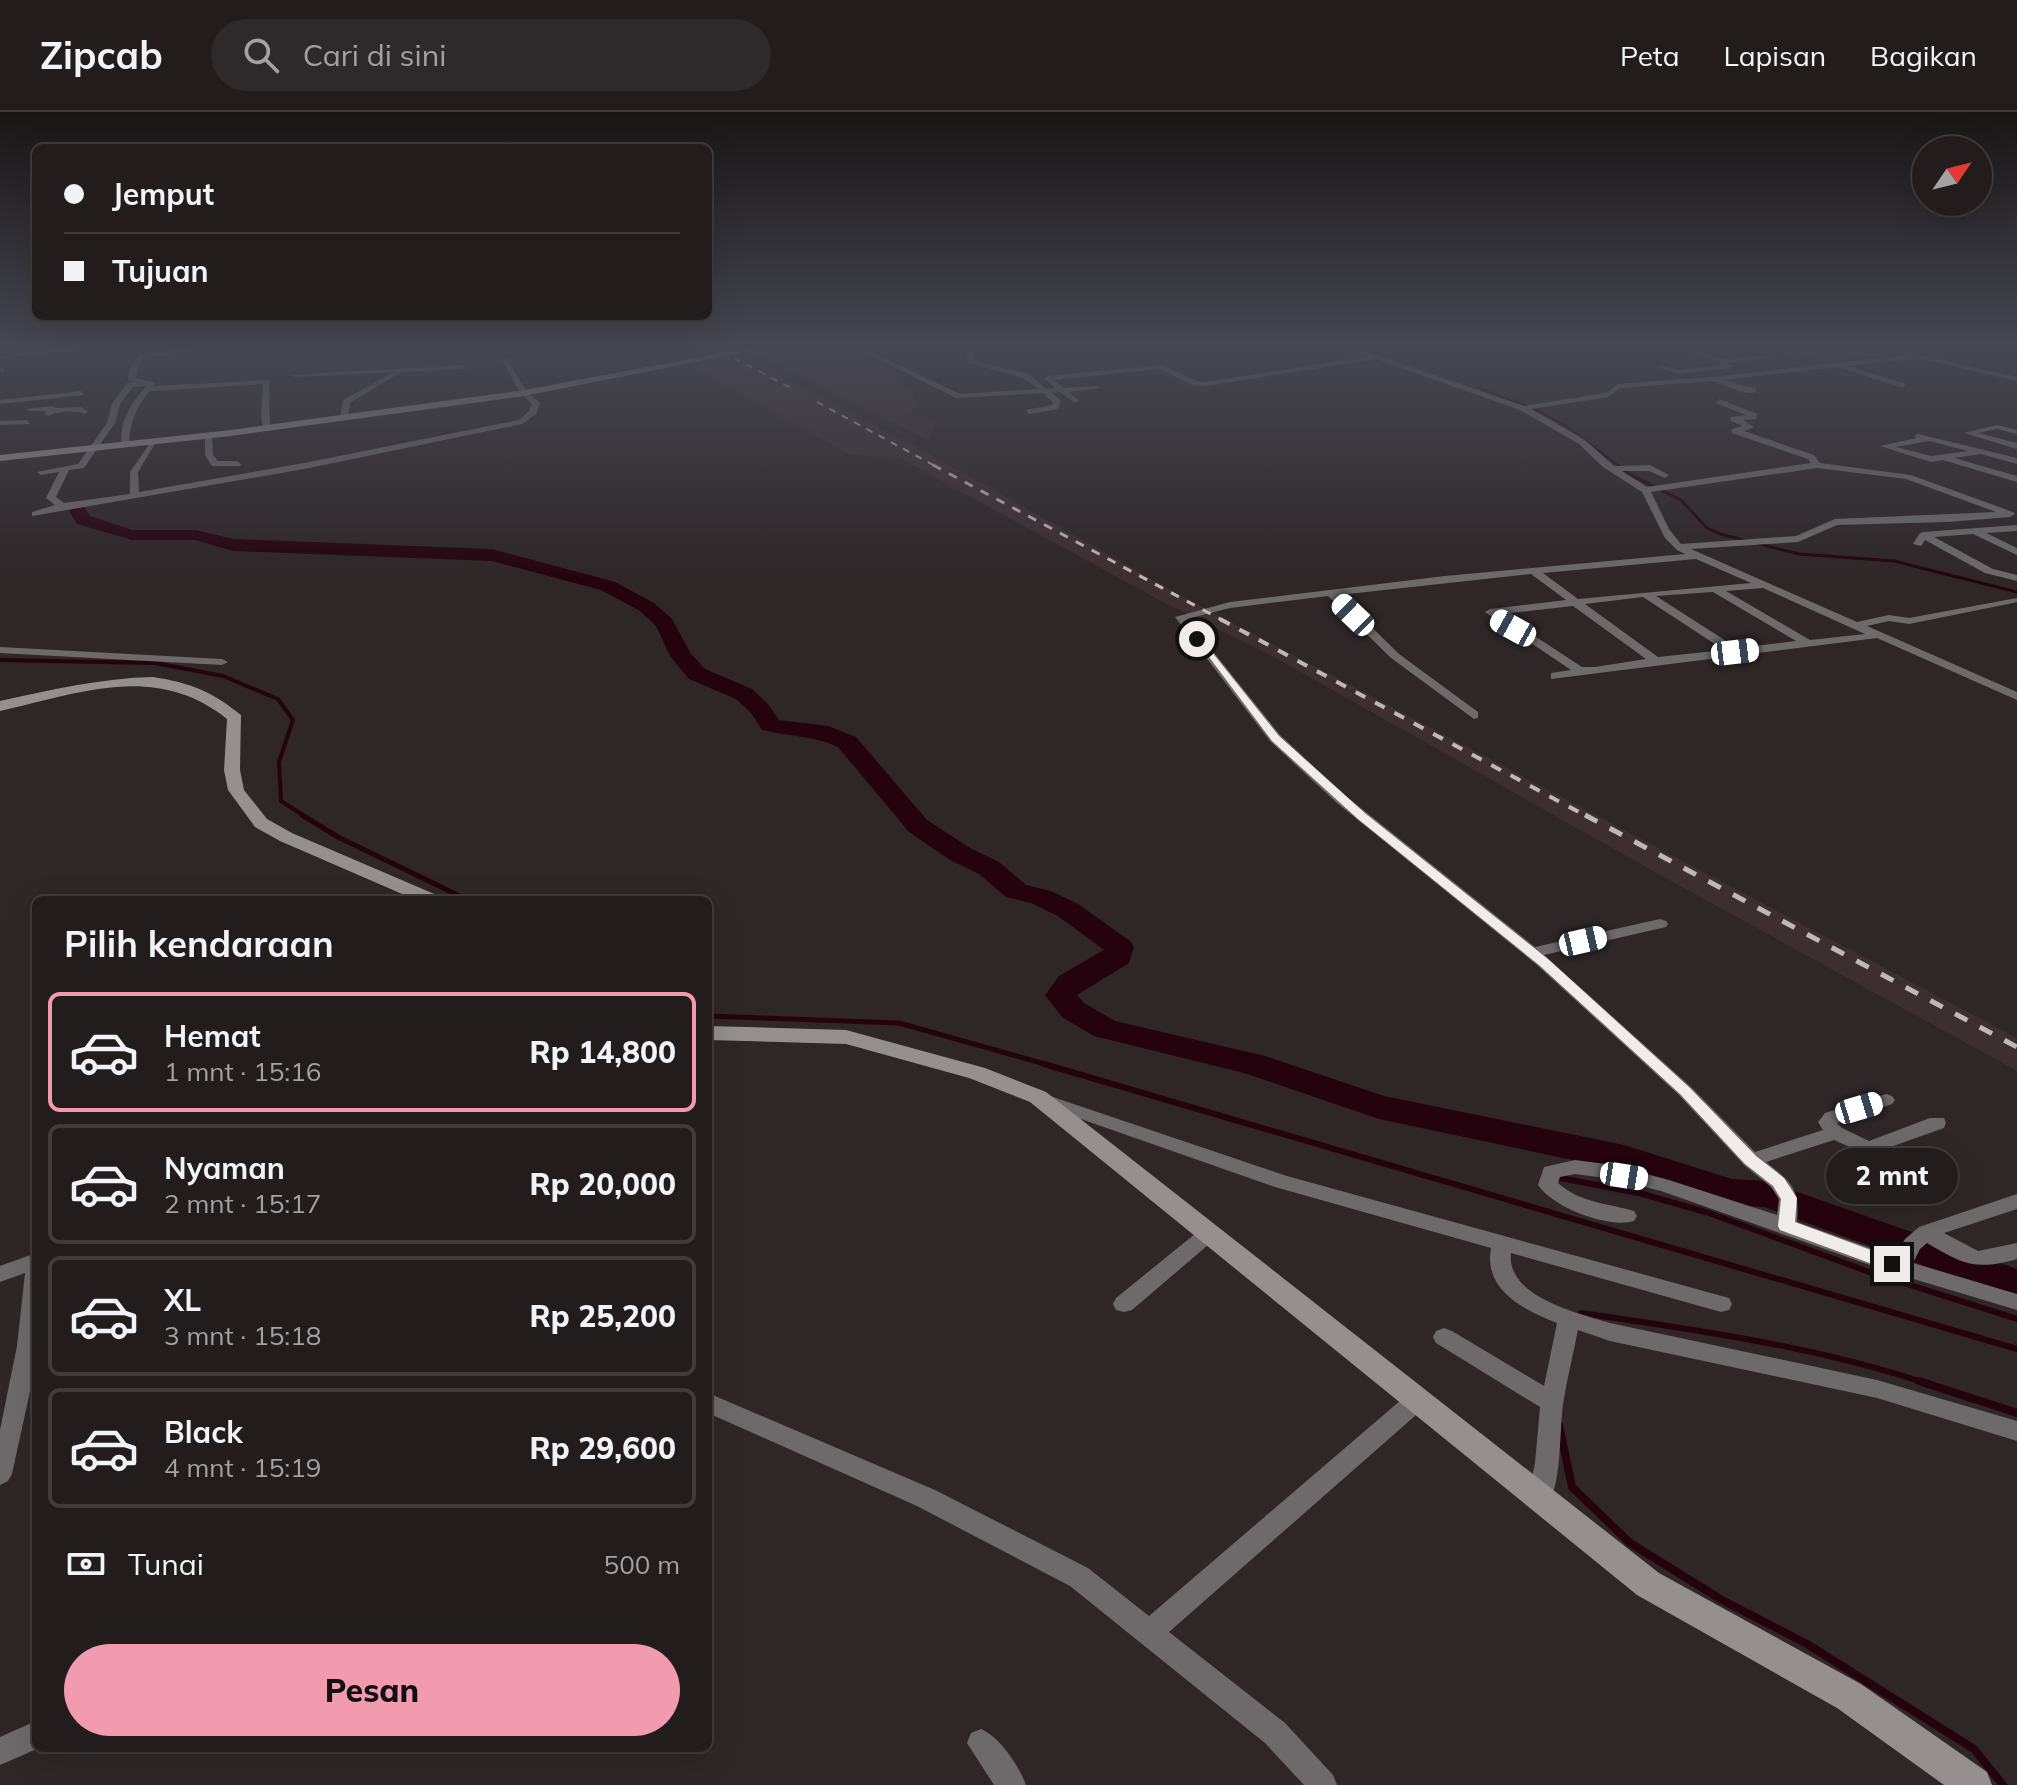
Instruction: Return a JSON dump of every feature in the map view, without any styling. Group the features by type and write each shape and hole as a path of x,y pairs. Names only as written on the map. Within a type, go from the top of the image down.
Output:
{"street":[{"path":"264,423 267,429"},
{"path":"0,458 308,423"},
{"path":"35,514 55,502 135,496 516,423"},
{"path":"1552,423 1654,489 1817,465 1908,477 2010,514 1835,522 1798,539 1680,548"},
{"path":"1742,423 1750,427 1735,431 1811,457 1817,465"},
{"path":"117,445 118,424"},
{"path":"41,472 81,466 118,424"},
{"path":"2017,432 1997,427 1968,433 2017,446"},
{"path":"1914,435 2017,461"},
{"path":"208,436 209,455 215,464 237,464"},
{"path":"1928,439 1884,446 1929,459 1980,452"},
{"path":"135,496 134,472 152,442"},
{"path":"1942,458 2017,479"},
{"path":"1620,469 1650,468 1665,475"},
{"path":"55,502 65,469"},
{"path":"1654,489 1655,504 1667,536 1680,548 1874,636 2017,696"},
{"path":"2017,528 1921,539 1989,571 2017,578"},
{"path":"1974,531 2017,552"},
{"path":"1696,556 1230,605 1180,617 1275,738 1388,838 1531,953 1685,1091 1751,1160 1778,1182 1788,1214"},
{"path":"1533,571 1656,661"},
{"path":"1586,671 1569,665 1490,612 1645,594 1763,585"},
{"path":"1715,589 1807,643"},
{"path":"1332,594 1395,656 1474,715"},
{"path":"1645,594 1735,652"},
{"path":"1853,626 1889,618 1909,621 2013,600"},
{"path":"1555,676 1874,636"},
{"path":"0,650 222,662"},
{"path":"0,706 110,683 142,680 191,691 212,700 235,718 232,770 236,790 261,823 286,837 423,896"},
{"path":"1531,953 1660,924"},
{"path":"712,1033 846,1037 977,1073 1282,1182 1721,1304"},
{"path":"1038,1097 1648,1584 1849,1696 1974,1785"},
{"path":"1886,1100 1827,1120 1835,1133 1873,1148 1937,1123"},
{"path":"1751,1160 1835,1133"},
{"path":"1627,1216 1574,1203 1557,1195 1549,1178 1569,1167 1651,1180 1788,1214 1911,1250 1977,1261 1988,1261 2017,1251"},
{"path":"1911,1250 2012,1207"},
{"path":"1124,1304 1208,1234"},
{"path":"1502,1245 1499,1266 1505,1280 1538,1306 1572,1320 1610,1332 1877,1389 2017,1431"},
{"path":"1911,1250 2017,1302"},
{"path":"0,1274 32,1262"},
{"path":"0,1474 18,1414 32,1316"},
{"path":"1539,1500 1547,1463 1552,1403 1572,1320"},
{"path":"1444,1337 1552,1403"},
{"path":"1149,1633 1416,1401"},
{"path":"712,1405 926,1498 1079,1577 1275,1733 1323,1785"},
{"path":"0,1751 32,1737"},
{"path":"981,1743 1012,1785"}],"shaded area":[{"path":"793,423 870,423 933,456 1182,596 2017,1038 2017,1071 1644,866 1276,658 1159,600 900,458 851,455"},
{"path":"894,423 936,423 928,440"}],"waterway":[{"path":"1561,423 1620,467"},
{"path":"1617,465 1681,500 1707,528 1720,534 1799,554 1894,561 2017,592"},
{"path":"78,511 83,520 132,535 196,535 233,545 492,555 608,586 647,607 665,623 681,656 697,674 744,694 760,709 770,725 794,731 828,733 847,742 918,826 960,854 989,868 1016,891 1041,897 1068,910 1119,947 1118,957 1070,983 1061,995 1073,1010 1105,1029 1253,1064 1379,1107 1624,1158 1731,1192 1766,1194 1950,1258 2017,1285"},
{"path":"0,660 155,663 223,676 278,699 293,720 279,762 281,801 306,817"},
{"path":"302,815 338,837 460,896"},
{"path":"712,1016 899,1023 1052,1066"},
{"path":"1044,1064 2017,1349"},
{"path":"1555,1177 1639,1193 1709,1213 1872,1273 2017,1319"},
{"path":"1579,1318 1581,1313 1754,1340 1840,1359 1925,1383"},
{"path":"1919,1381 2017,1413"},
{"path":"1559,1425 1572,1487 1630,1543 1722,1600 1807,1644 1974,1749 2003,1785"}],"railway":[{"path":"856,423 937,467"},
{"path":"933,465 1224,621"},
{"path":"1220,619 1588,817"},
{"path":"1585,815 2017,1047"}],"route":[{"path":"1197,639 1275,738 1362,817 1543,962 1685,1091 1751,1160 1778,1182 1789,1198 1786,1226 1892,1264"}]}
